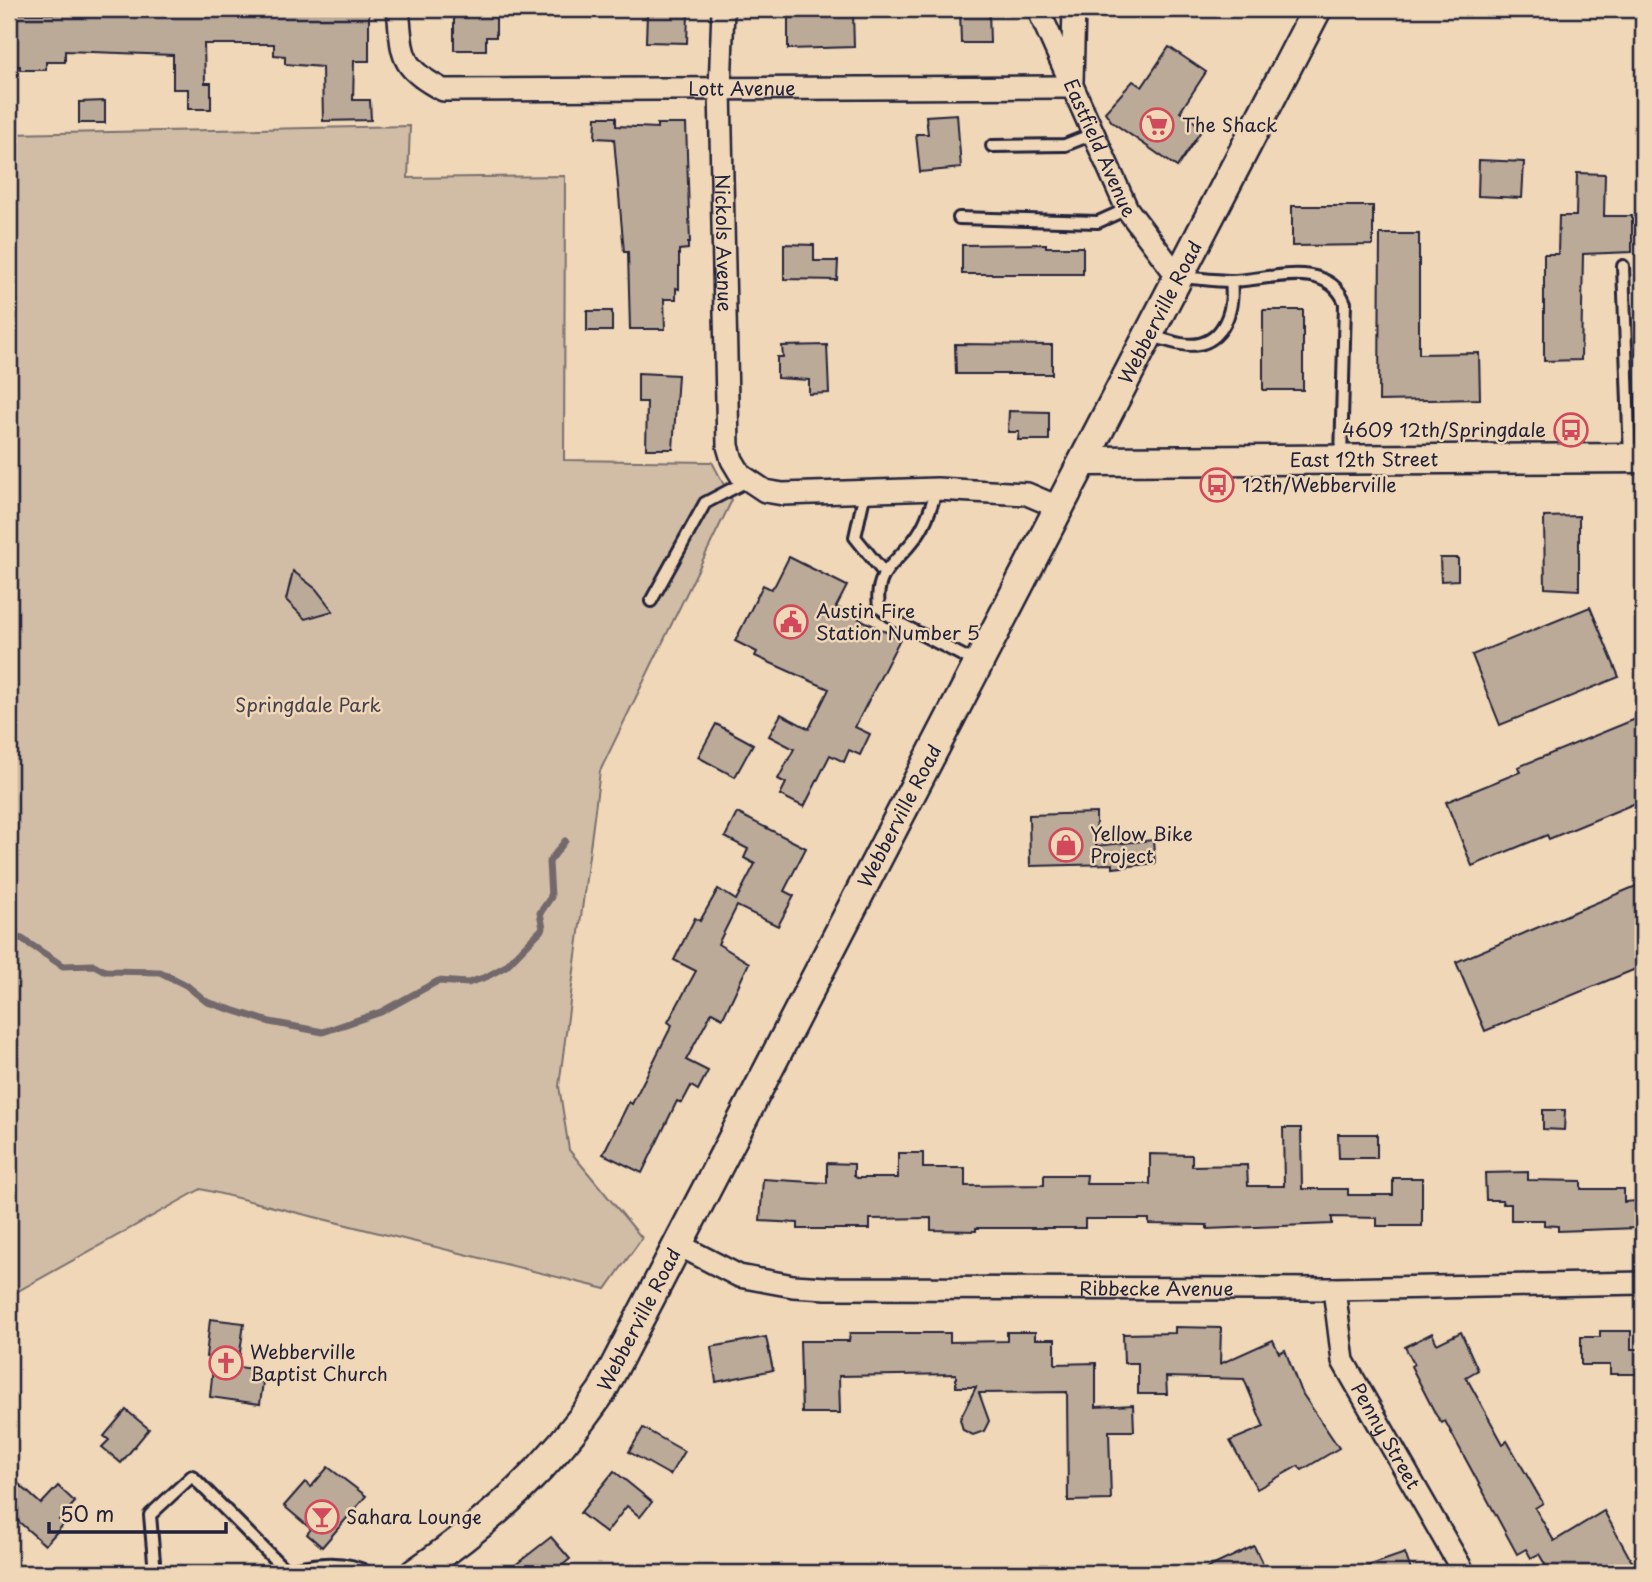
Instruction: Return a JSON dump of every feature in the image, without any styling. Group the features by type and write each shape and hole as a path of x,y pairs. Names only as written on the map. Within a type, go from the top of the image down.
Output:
{"street":[{"name":"Lott Avenue","path":"398,9 403,54 418,77 443,90 1071,87"},
{"name":"Nickols Avenue","path":"723,9 720,89 728,446 744,478"},
{"name":"Eastfield Avenue","path":"1038,9 1127,209 1178,277"},
{"path":"1071,87 1074,9"},
{"name":"Webberville Road","path":"415,1573 491,1518 522,1490 578,1427 602,1391 1086,461 1317,9"},
{"name":"East 12th Street","path":"1086,461 1636,458"},
{"path":"744,478 765,491 783,494 937,489 1027,494 1060,508"},
{"name":"Ribbecke Avenue","path":"679,1245 739,1276 793,1286 1334,1289 1643,1283"},
{"name":"Penny Street","path":"1334,1289 1343,1361 1464,1573"}],"lane":[{"path":"992,146 1065,145 1093,134"},
{"path":"959,218 1098,222 1127,209"},
{"path":"1623,267 1636,458"},
{"path":"1178,277 1231,281 1303,275 1328,281 1340,291 1345,303 1341,459"},
{"path":"1149,335 1183,344 1206,342 1228,320 1233,297 1231,281"},
{"path":"651,601 705,503 744,478"},
{"path":"937,489 920,531 884,573 876,591 879,607 901,624 978,664"},
{"path":"865,492 855,537 884,573"},
{"path":"155,1573 150,1515 192,1476 283,1572 350,1564 368,1573"}],"green space":[{"name":"Springdale Park","path":"410,126 408,178 565,176 564,460 712,462 732,500 600,771 559,1086 569,1150 642,1238 606,1289 201,1189 9,1296 9,134"}],"building":[{"path":"60,9 296,12 297,9 369,9 369,61 354,61 353,100 370,100 371,120 323,121 322,67 285,64 285,56 274,55 274,44 204,44 205,83 211,83 211,109 188,109 188,89 173,89 173,55 65,51 65,62 46,62 46,70 20,70 20,66 9,66 9,14 60,14"},
{"path":"454,9 496,9 496,37 486,37 486,50 454,50"},
{"path":"960,9 989,9 990,43 961,43"},
{"path":"853,12 854,47 788,49 788,18 814,17 814,13"},
{"path":"647,13 688,14 687,43 646,42"},
{"name":"The Shack","path":"1169,47 1206,72 1180,112 1203,128 1177,167 1112,122 1105,112 1133,81 1142,87"},
{"path":"105,101 105,123 79,123 79,102"},
{"path":"957,114 961,168 920,172 916,134 928,134 926,116"},
{"path":"596,117 616,117 616,126 657,128 657,124 686,124 690,243 688,249 679,250 679,289 676,288 676,299 664,299 665,329 630,329 628,252 624,252 614,139 595,138"},
{"path":"1479,160 1524,162 1522,198 1478,196"},
{"path":"1577,173 1605,174 1604,216 1632,216 1632,252 1583,254 1581,360 1544,361 1544,254 1558,254 1559,216 1576,216"},
{"path":"1292,206 1373,206 1373,245 1292,246"},
{"path":"1380,234 1419,234 1419,354 1479,353 1480,399 1379,401"},
{"path":"784,244 814,245 814,261 838,261 837,280 784,279"},
{"path":"1046,244 1046,247 1083,247 1083,274 962,274 962,245"},
{"path":"1263,310 1303,310 1303,390 1263,390"},
{"path":"587,311 612,311 612,331 587,331"},
{"path":"955,344 1052,345 1052,374 956,374"},
{"path":"827,345 829,393 809,394 809,380 777,378 777,357 783,357 782,346"},
{"path":"638,373 678,375 673,449 646,449 647,402 638,402"},
{"path":"1009,411 1049,412 1049,440 1018,440 1019,432 1008,432"},
{"path":"1579,516 1579,590 1545,588 1544,517"},
{"name":"Austin Fire Station Number 5","path":"789,557 847,586 836,607 900,639 855,727 870,734 860,755 849,750 844,762 830,755 804,807 780,795 786,783 778,779 794,749 769,736 781,714 809,729 829,689 755,656 757,652 735,641 763,585 771,589 775,585"},
{"path":"1440,558 1458,558 1458,580 1441,581"},
{"path":"293,571 316,589 333,611 305,619 286,600"},
{"path":"1590,607 1619,677 1500,725 1472,655"},
{"path":"1643,716 1643,800 1549,839 1547,835 1472,866 1446,802 1520,772 1518,767"},
{"path":"716,724 753,744 735,777 698,757"},
{"path":"737,813 806,848 784,891 794,896 778,926 737,906 718,944 749,963 723,1018 712,1012 686,1060 708,1071 698,1090 691,1086 682,1103 677,1101 642,1173 603,1154 629,1102 632,1104 672,1025 668,1022 696,971 674,960 695,918 700,921 718,889 736,900 755,864 744,858 748,849 725,837"},
{"path":"1096,813 1096,846 1153,840 1155,863 1113,868 1113,864 1030,866 1029,815"},
{"path":"1643,883 1643,966 1485,1031 1456,962"},
{"path":"1543,1110 1565,1110 1564,1130 1543,1129"},
{"path":"1283,1128 1301,1128 1302,1189 1348,1189 1348,1195 1393,1195 1393,1178 1422,1178 1422,1226 1377,1226 1377,1218 1332,1217 1332,1224 1207,1229 1207,1225 1149,1224 1149,1219 1085,1219 1085,1228 976,1228 976,1231 931,1230 931,1218 870,1219 870,1229 798,1229 798,1223 760,1221 763,1179 827,1183 827,1163 854,1164 854,1176 857,1178 898,1178 898,1153 923,1153 923,1168 965,1168 965,1186 1044,1185 1044,1175 1087,1175 1086,1184 1150,1184 1150,1154 1192,1155 1192,1166 1247,1165 1248,1186 1284,1186"},
{"path":"1338,1134 1377,1134 1377,1158 1339,1158"},
{"path":"1528,1172 1528,1180 1581,1181 1581,1189 1624,1189 1624,1202 1637,1201 1637,1228 1558,1231 1558,1226 1544,1225 1544,1220 1511,1220 1511,1204 1503,1204 1502,1200 1486,1200 1485,1173"},
{"name":"Webberville Baptist Church","path":"210,1319 244,1323 238,1367 254,1369 253,1381 263,1382 260,1404 210,1397 214,1358 206,1357"},
{"path":"1175,1327 1221,1328 1220,1364 1273,1340 1279,1353 1285,1350 1300,1390 1339,1448 1302,1470 1298,1466 1257,1489 1230,1441 1264,1427 1244,1379 1166,1377 1167,1394 1138,1394 1138,1363 1124,1363 1123,1334 1175,1333"},
{"path":"1600,1331 1631,1331 1631,1349 1643,1349 1643,1374 1610,1374 1610,1365 1581,1365 1581,1337 1600,1337"},
{"path":"1007,1332 1035,1332 1035,1339 1055,1339 1055,1364 1096,1363 1096,1407 1133,1405 1134,1431 1109,1431 1111,1500 1068,1501 1067,1392 979,1393 989,1421 984,1431 973,1435 963,1430 960,1419 976,1387 956,1387 956,1374 839,1376 840,1413 802,1413 800,1341 849,1341 850,1333 950,1333 950,1342 1007,1341"},
{"path":"1461,1332 1478,1370 1466,1377 1503,1444 1507,1441 1543,1503 1535,1508 1554,1541 1604,1511 1638,1573 1550,1573 1539,1554 1531,1558 1526,1549 1517,1554 1445,1421 1442,1423 1436,1415 1411,1366 1414,1364 1405,1347 1432,1333 1437,1344"},
{"path":"766,1337 773,1370 716,1382 711,1347"},
{"path":"126,1410 149,1429 121,1463 102,1447 109,1440 104,1436"},
{"path":"643,1428 684,1451 670,1475 629,1452"},
{"name":"Sahara Lounge","path":"328,1467 366,1496 322,1547 307,1534 311,1529 284,1506 305,1482 311,1487"},
{"path":"614,1471 652,1502 640,1517 627,1506 606,1533 580,1513"},
{"path":"9,1475 41,1504 58,1486 75,1502 59,1520 64,1524 45,1545 9,1513"},
{"path":"551,1537 570,1559 553,1573 505,1573"},
{"path":"1254,1546 1267,1573 1197,1573"},
{"path":"1405,1553 1412,1573 1357,1573 1356,1570"}],"waterway":[{"path":"9,936 22,939 63,966 94,965 105,971 160,972 186,985 207,1002 270,1022 323,1032 381,1012 438,981 468,983 506,966 543,928 540,913 551,897 549,862 565,841"}],"place":[{"name":"The Shack","path":"1157,125"},
{"name":"4609 12th/Springdale","path":"1571,430"},
{"name":"12th/Webberville","path":"1217,485"},
{"name":"Austin Fire Station Number 5","path":"791,622"},
{"name":"Yellow Bike Project","path":"1066,845"},
{"name":"Webberville Baptist Church","path":"226,1363"},
{"name":"Sahara Lounge","path":"322,1517"}]}
